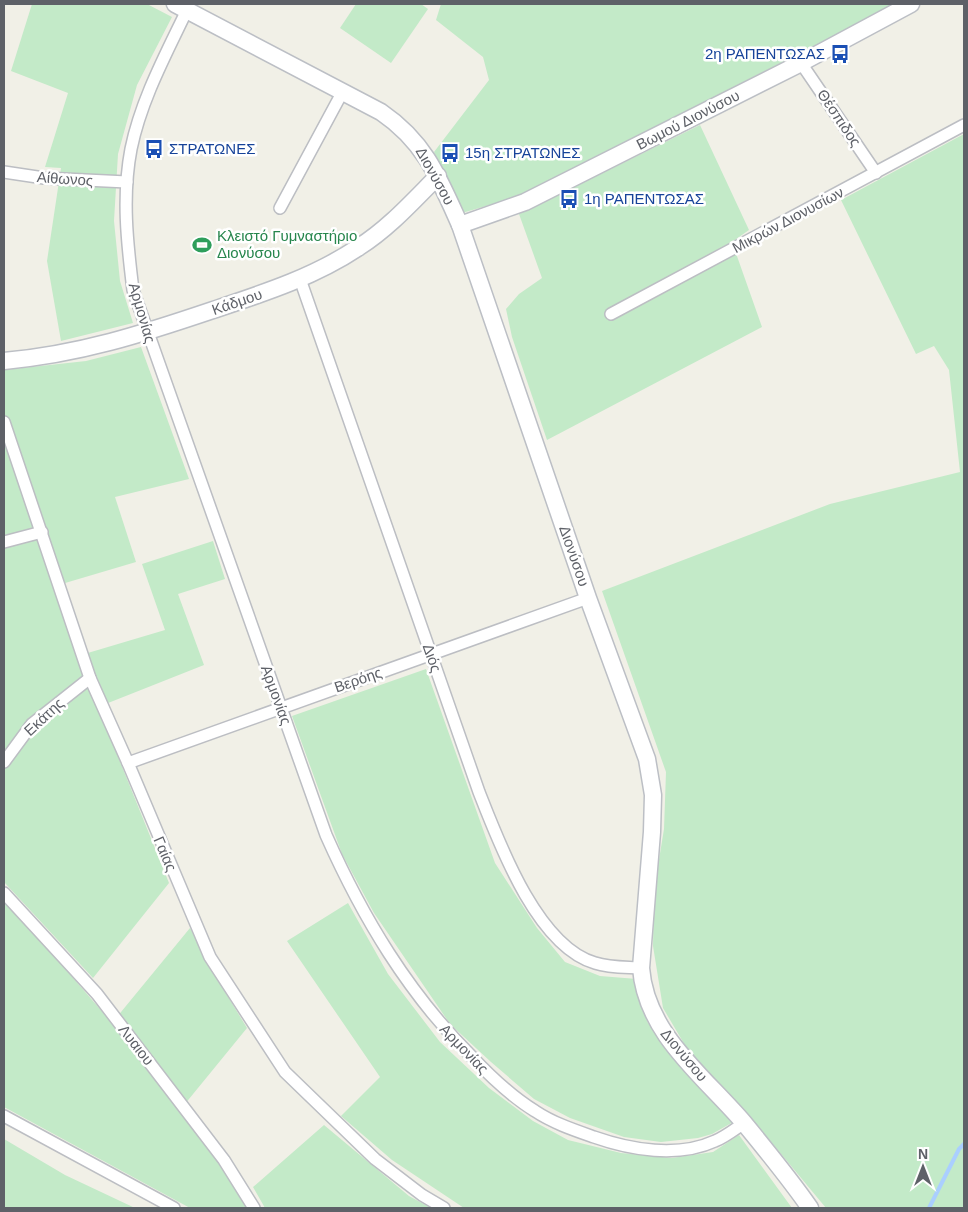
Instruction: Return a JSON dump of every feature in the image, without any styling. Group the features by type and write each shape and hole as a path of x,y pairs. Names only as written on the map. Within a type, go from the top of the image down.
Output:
{"main road":[{"name":"Βωμού Διονύσου","path":"460,225 525,202 801,63 911,4"},
{"name":"Διονύσου","path":"181,7 381,112 412,136 425,152 438,176 460,225 588,598 641,738 651,778 652,832 641,968 644,989 651,1009 670,1041 744,1124 810,1208"},
{"name":"Κάδμου","path":"4,361 75,352 146,333 300,279 333,264 361,246 386,226 438,176"}],"street":[{"name":"Αρμονίας","path":"181,7 139,119 131,148 127,182 126,231 133,290 146,333 326,835 365,916 392,962 441,1026 490,1076 535,1111 566,1127 613,1143 652,1150 681,1150 715,1142 744,1124"},
{"name":"Θέσπιδος","path":"801,63 876,173"},
{"path":"280,208 344,91"},
{"name":"Μικρών Διονυσίων","path":"611,314 964,125"},
{"name":"Αίθωνος","path":"4,172 44,178 127,182"},
{"name":"Διός","path":"300,279 479,792 504,854 547,927 571,949 594,963 616,967 641,968"},
{"name":"Γαίας","path":"4,422 90,678 210,957 285,1072 375,1159 422,1195 444,1208"},
{"path":"4,542 42,532"},
{"name":"Βερόης","path":"128,763 588,598"},
{"name":"Εκάτης","path":"4,762 32,724 90,678"},
{"name":"Λυαιου","path":"4,892 97,994 224,1160 254,1208"},
{"path":"4,1116 174,1208"}],"green space":[{"path":"32,4 147,4 172,17 137,85 118,154 114,221 120,281 133,323 61,341 47,261 61,168 45,167 68,93 11,71"},
{"path":"356,4 421,4 428,9 391,63 340,28"},
{"path":"441,4 896,4 520,196 462,213 434,152 489,80 483,57 436,20"},
{"path":"700,125 749,230 732,242 762,327 547,440 512,337 506,309 519,294 542,278 519,214"},
{"path":"964,134 964,1208 826,1208 752,1119 689,1052 663,1008 653,946 654,890 664,829 666,772 602,591 830,504 960,472 949,370 934,346 916,354 841,200"},
{"path":"141,347 189,479 115,497 136,562 55,586 81,655 165,630 142,564 213,541 225,579 178,594 204,665 98,707 169,883 93,978 4,882 4,370 86,361"},
{"path":"426,669 495,863 537,928 565,962 600,976 637,979 640,1004 648,1023 735,1121 712,1134 698,1138 661,1142 624,1137 570,1118 534,1099 450,1024 374,913 342,854 292,716"},
{"path":"4,898 112,1023 190,928 216,977 247,1028 180,1110 224,1171 247,1208 190,1208 4,1107"},
{"path":"348,903 388,974 440,1042 489,1088 533,1121 568,1140 621,1153 672,1158 713,1152 739,1135 792,1208 464,1208 392,1160 341,1116 380,1077 287,941"},
{"path":"324,1125 409,1196 431,1208 265,1208 253,1187"},
{"path":"4,1139 65,1175 135,1208 4,1208"}],"waterway":[{"path":"929,1208 959,1149 964,1144"}],"place":[{"name":"2η ΡΑΠΕΝΤΩΣΑΣ","path":"840,54"},
{"name":"ΣΤΡΑΤΩΝΕΣ","path":"154,149"},
{"name":"15η ΣΤΡΑΤΩΝΕΣ","path":"450,153"},
{"name":"1η ΡΑΠΕΝΤΩΣΑΣ","path":"569,199"},
{"name":"Κλειστό Γυμναστήριο Διονύσου","path":"202,245"}]}
